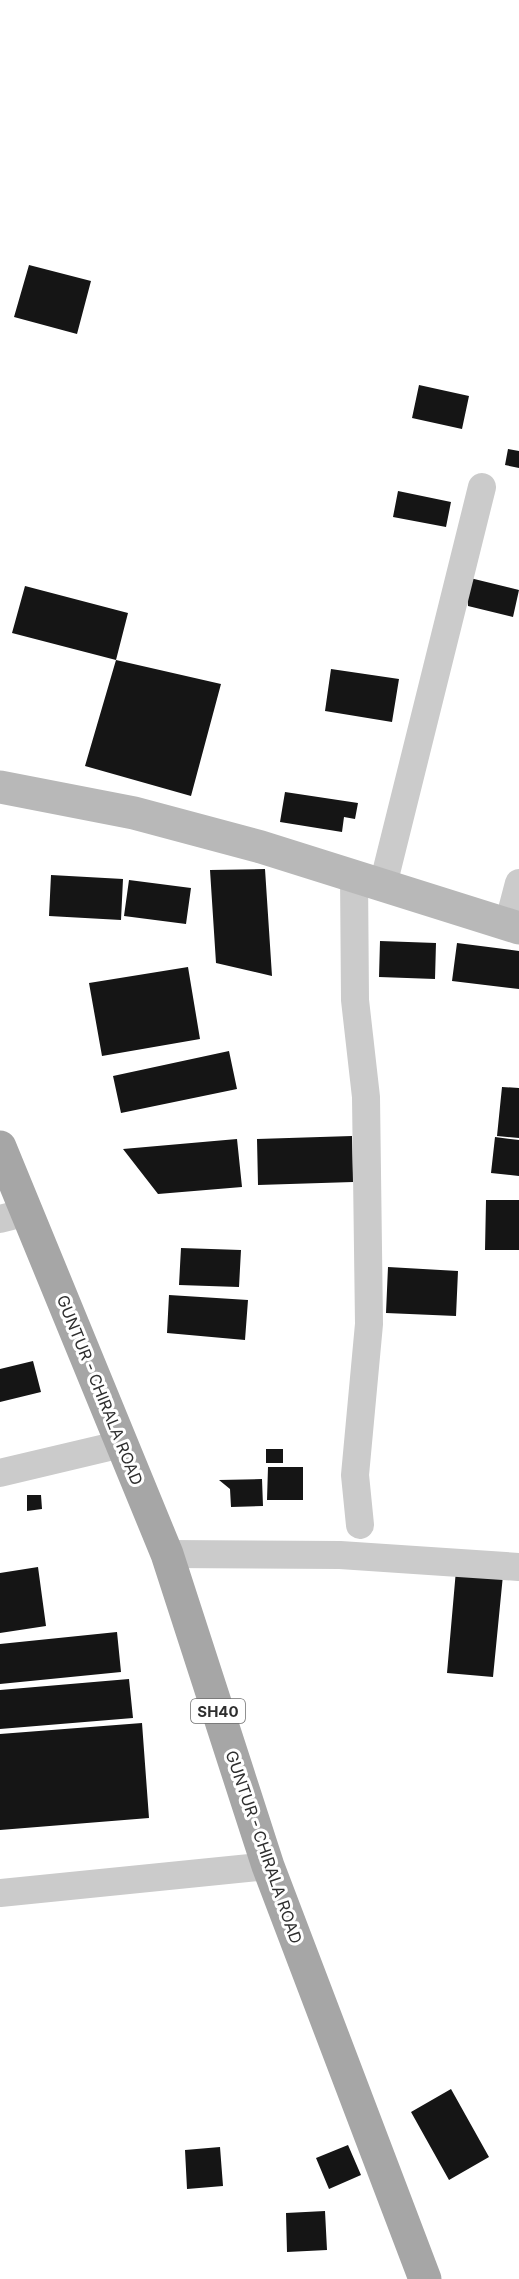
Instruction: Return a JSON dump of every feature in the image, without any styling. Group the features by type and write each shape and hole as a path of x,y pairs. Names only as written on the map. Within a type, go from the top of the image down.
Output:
{"main road":[{"name":"GUNTUR - CHIRALA ROAD","path":"0,1147 14,1216 122,1444 167,1554 268,1866 425,2279"}],"street":[{"path":"360,1525 356,1475 369,1324 366,1097 356,1000 369,880 482,487"},
{"path":"0,787 134,813 369,880 513,926 519,883"},
{"path":"0,1473 122,1444"},
{"path":"167,1554 340,1556 519,1567"},
{"path":"0,1893 268,1866"}],"building":[{"path":"29,265 91,281 77,334 14,317"},
{"path":"419,385 469,396 462,429 412,418"},
{"path":"508,449 519,451 519,468 505,465"},
{"path":"398,491 451,502 446,527 393,517"},
{"path":"466,577 519,590 513,617 468,606"},
{"path":"25,586 128,613 116,660 12,633"},
{"path":"116,660 221,684 191,796 85,766"},
{"path":"331,669 399,679 392,722 325,711"},
{"path":"285,792 358,803 355,819 344,817 342,832 280,822"},
{"path":"265,869 272,976 216,963 210,870"},
{"path":"51,875 123,879 121,920 49,916"},
{"path":"129,880 191,888 186,924 124,916"},
{"path":"380,941 436,943 435,979 379,977"},
{"path":"457,943 519,951 519,989 452,981"},
{"path":"188,967 200,1039 102,1056 89,983"},
{"path":"229,1051 237,1089 121,1113 113,1076"},
{"path":"502,1087 519,1088 519,1138 497,1136"},
{"path":"352,1136 353,1182 258,1185 257,1139"},
{"path":"495,1137 519,1140 519,1176 491,1173"},
{"path":"237,1139 242,1187 158,1194 123,1149"},
{"path":"486,1200 519,1200 519,1250 485,1250"},
{"path":"181,1248 241,1250 239,1287 179,1285"},
{"path":"388,1267 458,1271 456,1316 386,1313"},
{"path":"169,1295 248,1300 245,1340 167,1333"},
{"path":"33,1361 41,1392 0,1402 0,1369"},
{"path":"266,1449 283,1449 283,1463 266,1463"},
{"path":"268,1467 303,1467 303,1500 267,1500"},
{"path":"262,1479 263,1506 231,1507 230,1489 219,1480"},
{"path":"27,1495 41,1495 42,1509 27,1511"},
{"path":"38,1567 46,1626 0,1633 0,1573"},
{"path":"456,1570 503,1575 493,1677 447,1673"},
{"path":"117,1632 121,1672 0,1684 0,1644"},
{"path":"129,1679 133,1718 0,1729 0,1690"},
{"path":"142,1723 149,1818 0,1830 0,1734"},
{"path":"451,2089 489,2157 449,2180 411,2112"},
{"path":"348,2145 361,2175 329,2189 316,2158"},
{"path":"220,2147 223,2186 187,2189 185,2150"},
{"path":"325,2211 327,2250 287,2252 286,2213"}]}
